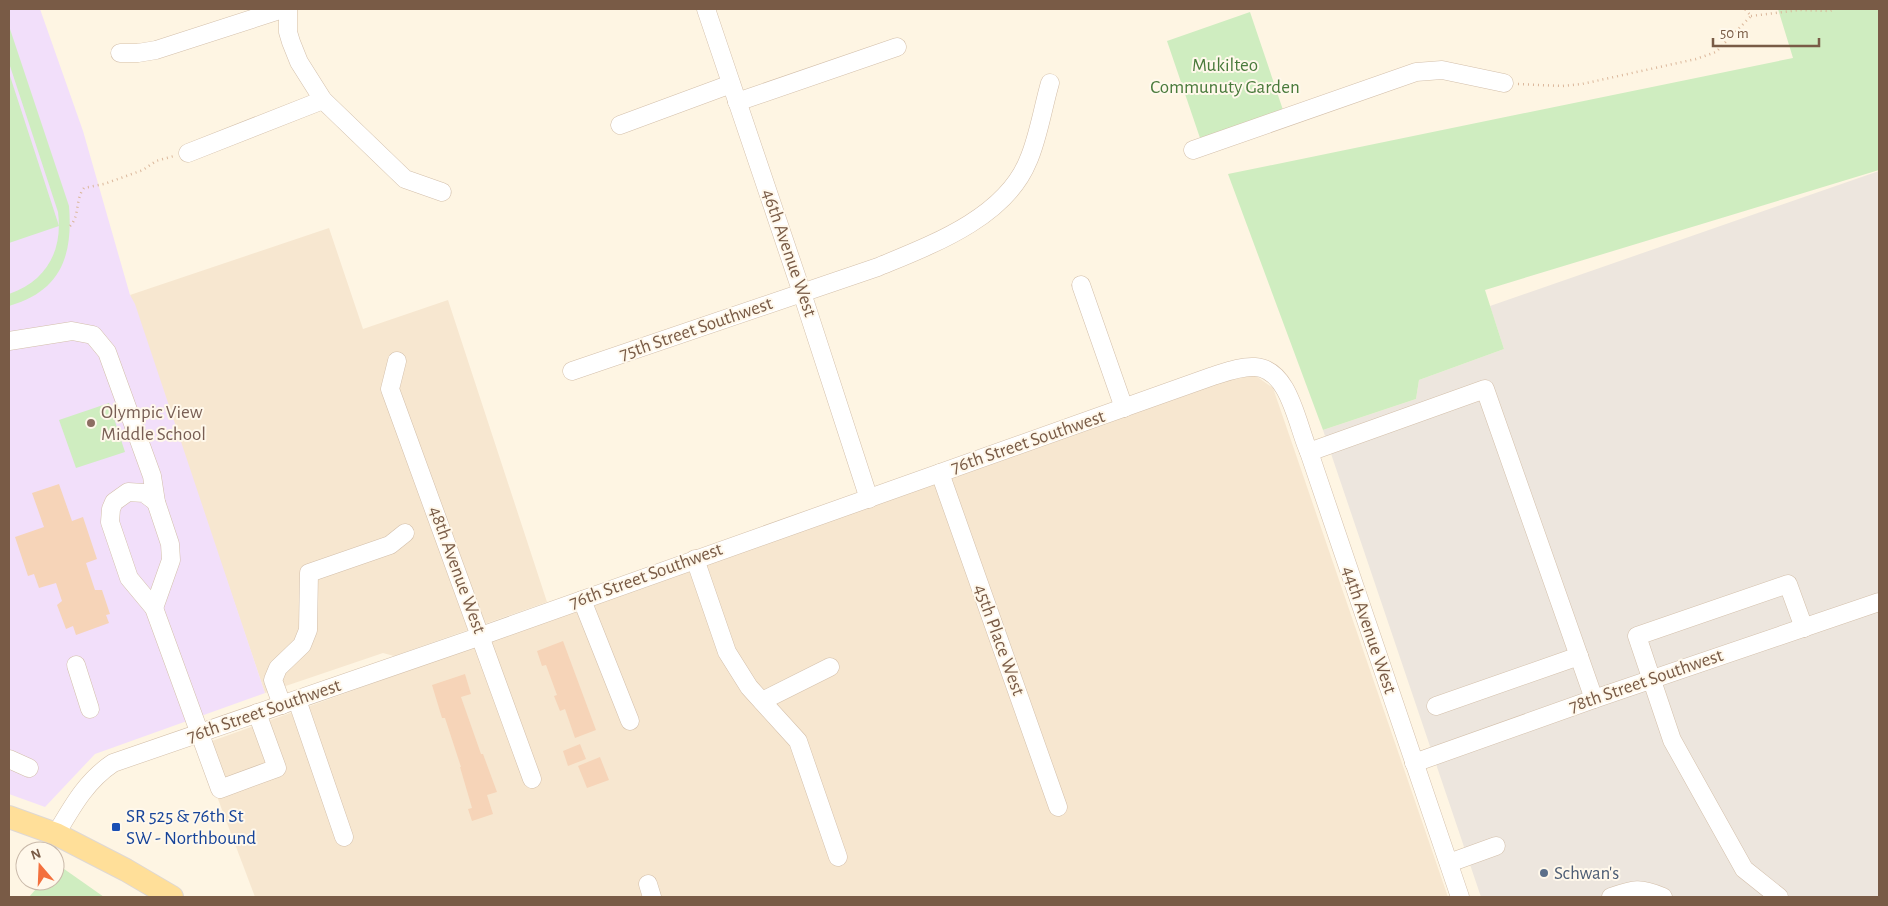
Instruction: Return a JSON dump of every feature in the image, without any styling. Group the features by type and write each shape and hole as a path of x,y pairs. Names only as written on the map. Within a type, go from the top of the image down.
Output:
{"main road":[{"path":"9,816 56,834 126,870 172,897"}],"street":[{"path":"120,53 156,50 283,9"},
{"path":"288,9 288,32 291,42 299,62 323,100 405,179 442,192"},
{"name":"46th Avenue West","path":"706,9 869,499"},
{"path":"737,102 897,47"},
{"path":"1193,150 1416,72 1442,70 1504,83"},
{"name":"75th Street Southwest","path":"572,371 878,267 923,249 986,214 1011,189 1028,162 1050,83"},
{"path":"620,125 731,84"},
{"path":"188,153 323,100"},
{"path":"1081,285 1124,408"},
{"path":"9,341 72,331 93,336 107,352 152,476 156,502 170,544 171,560 154,608"},
{"name":"48th Avenue West","path":"397,362 390,390 532,779"},
{"name":"76th Street Southwest","path":"56,834 79,795 99,772 113,763 481,636 695,558 869,499 1213,376 1243,367 1256,367 1268,370"},
{"name":"44th Avenue West","path":"1268,370 1276,376 1286,391 1309,452 1460,897"},
{"path":"1309,452 1485,389 1594,698"},
{"name":"45th Place West","path":"940,473 1058,807"},
{"path":"156,502 144,493 128,492 114,502 110,516 129,578 154,608 220,789 277,768 258,714"},
{"path":"344,837 290,702 273,680 278,668 302,644 308,630 309,573 390,545 404,533"},
{"path":"695,558 727,652 749,687 798,741 838,857"},
{"path":"1779,897 1744,869 1672,740 1637,636 1788,584 1804,628"},
{"path":"582,600 630,721"},
{"name":"78th Street Southwest","path":"1414,763 1594,698 1879,602"},
{"path":"1436,706 1579,656"},
{"path":"76,665 90,709"},
{"path":"762,701 830,667"},
{"path":"9,759 29,768"},
{"path":"1449,864 1496,846"},
{"path":"1611,897 1634,889 1650,891 1663,897"}],"path":[{"path":"1745,9 1751,16"},
{"path":"1504,83 1562,86 1582,84 1716,52 1751,16 1800,10 1830,11 1834,9"},
{"path":"70,226 74,223 79,197 84,188 104,184 143,170 156,161 188,153"}],"shaded area":[{"name":"Olympic View Middle School","path":"9,9 40,9 83,131 130,295 135,304 265,693 95,754 45,807 9,794"},
{"path":"1879,171 1879,897 1481,897 1323,430 1416,399 1419,380 1504,349 1490,306"},
{"path":"329,228 363,329 448,300 547,602 394,656 383,653 265,693 130,295"},
{"path":"1239,373 1256,376 1273,388 1448,897 255,897 198,746"}],"green space":[{"path":"1778,9 1879,9 1879,170 1485,290 1504,349 1419,380 1416,399 1323,430 1228,174 1793,58"},
{"name":"Mukilteo Communuty Garden","path":"1250,12 1283,110 1200,138 1167,41"},
{"path":"9,26 69,206 70,224 69,241 65,256 60,269 52,281 41,291 9,306 9,294 33,281 50,262 58,239 59,226 58,212 9,63"},
{"path":"9,73 59,226 9,243"},
{"path":"109,403 125,452 76,468 59,420"},
{"path":"65,870 104,897 29,897 34,891 65,891"}],"building":[{"path":"59,484 72,521 83,517 97,559 86,563 95,590 102,590 110,614 106,615 109,623 76,635 73,626 66,629 57,605 62,601 56,583 39,588 34,574 28,576 15,537 44,527 32,493"},
{"path":"563,641 596,730 575,738 565,709 560,711 554,696 557,695 546,665 542,666 537,651"},
{"path":"465,674 471,694 461,697 497,792 487,795 493,814 472,821 468,809 472,808 461,767 445,718 442,718 432,685"},
{"path":"580,744 586,759 568,766 563,751"},
{"path":"600,757 609,780 587,788 578,766"}],"place":[{"name":"Olympic View Middle School","path":"91,423"},
{"name":"SR 525 & 76th St SW - Northbound","path":"116,827"},
{"name":"Schwan's","path":"1544,873"}]}
